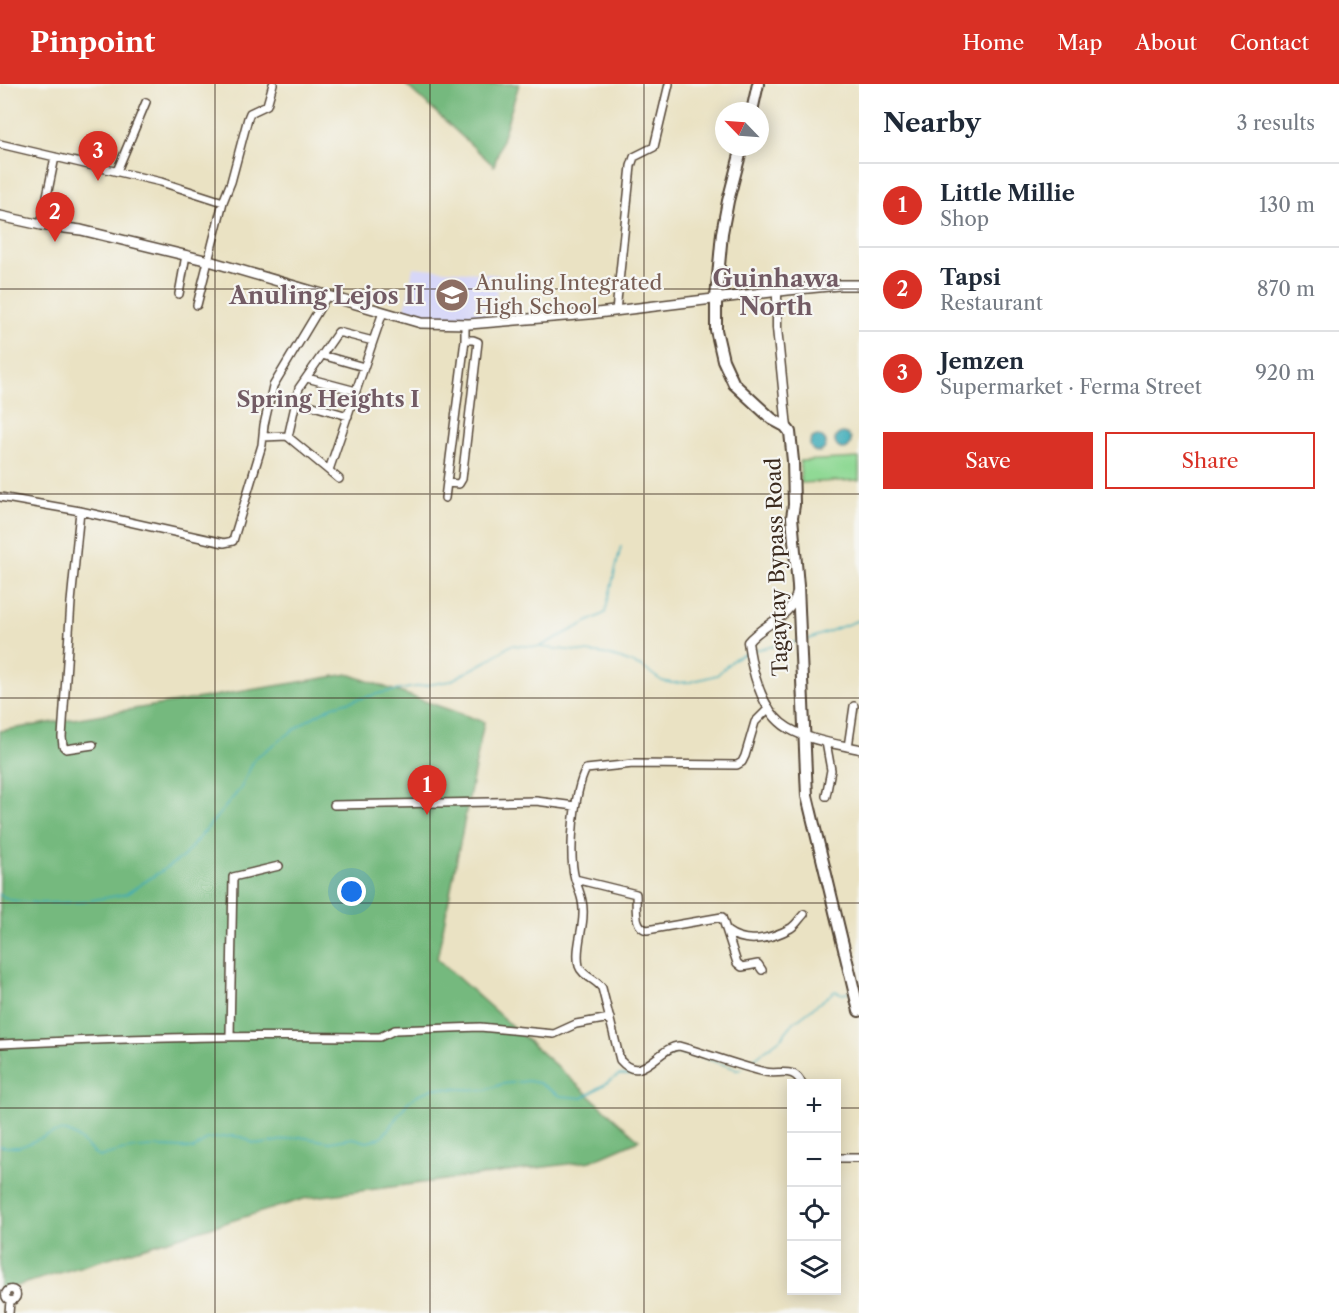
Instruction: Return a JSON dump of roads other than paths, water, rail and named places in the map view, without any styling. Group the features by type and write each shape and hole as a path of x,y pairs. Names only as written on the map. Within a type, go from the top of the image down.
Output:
{"main road":[{"path":"754,102 758,84"},
{"name":"Tagaytay Bypass Road","path":"740,156 722,232 716,298 716,334 732,382 772,419 787,428 791,437 795,505 792,517 800,620 808,801 859,1011"},
{"path":"0,216 41,225 81,230 186,255 421,323 465,324 589,314 716,298 838,285 859,285"}],"street":[{"path":"197,305 223,202 231,182 248,118 250,113 267,105 273,84"},
{"path":"616,311 631,166 634,157 654,147 669,84"},
{"path":"117,171 146,102"},
{"path":"0,144 161,182 223,202"},
{"path":"41,225 55,157"},
{"path":"179,294 186,255"},
{"path":"777,292 777,328 787,428"},
{"path":"0,497 80,511 229,543 233,541 260,455 268,401 273,386 327,296"},
{"path":"329,470 383,312"},
{"path":"445,498 465,340 465,324"},
{"path":"288,437 299,388 338,332 373,341"},
{"path":"447,483 459,484 462,479 478,342 465,340"},
{"path":"322,355 364,367"},
{"path":"307,378 356,391"},
{"path":"296,401 348,416"},
{"path":"455,412 470,414"},
{"path":"263,437 288,437 339,479"},
{"path":"80,511 62,737 63,746 66,749 93,745"},
{"path":"798,586 792,605 779,618 749,640 761,692 769,708 784,726 826,742 859,749"},
{"path":"848,747 854,706"},
{"path":"769,708 755,723 740,764 633,764 586,769 575,806 573,863 583,906 579,965 600,985 606,998 620,1060 628,1067 645,1067 674,1046 772,1073 790,1072 800,1079"},
{"path":"826,742 831,770 826,796"},
{"path":"334,805 536,801 575,806"},
{"path":"230,1035 233,877 279,866"},
{"path":"575,879 636,894 637,923 641,929 647,930 720,917 724,919 735,959 739,965 742,967 758,964 762,970"},
{"path":"727,931 738,938 762,939 792,928 804,914"},
{"path":"0,1044 230,1035 368,1038 395,1030 480,1028 554,1034 576,1024 610,1018"},
{"path":"841,1158 859,1158"},
{"path":"9,1313 10,1301"}],"water":[{"path":"843,433 851,441 843,449 835,441"},
{"path":"818,436 824,438 826,444 824,450 818,452 812,450 810,444 812,438"}],"waterway":[{"path":"0,895 11,900 39,903 81,902 126,894 183,857 241,788 255,758 308,720 333,706 381,693 450,681 511,645 539,647 605,613 621,546"},
{"path":"804,641 859,620"},
{"path":"754,650 796,642"},
{"path":"540,647 604,654 642,667 662,681 672,683 690,682 717,675 735,658 747,653"},
{"path":"746,1065 781,1038 794,1022 835,991 843,994 850,992"},
{"path":"0,1146 19,1147 62,1131 72,1134 100,1157 123,1150 146,1147 194,1149 207,1139 232,1136 262,1144 300,1137 330,1142 353,1138 367,1142 383,1136 408,1102 417,1095 435,1088 486,1090 502,1084 528,1081 539,1083 560,1096 583,1098 619,1075 642,1075 669,1055 677,1053 702,1057 739,1070 742,1068"}],"place":[{"name":"Jemzen","path":"98,181"},
{"name":"Tapsi","path":"55,242"},
{"name":"Anuling Integrated High School","path":"452,295"},
{"name":"Little Millie","path":"427,815"}],"district":[{"name":"Guinhawa North","path":"776,293"},
{"name":"Anuling Lejos II","path":"327,296"},
{"name":"Spring Heights I","path":"328,399"}]}
